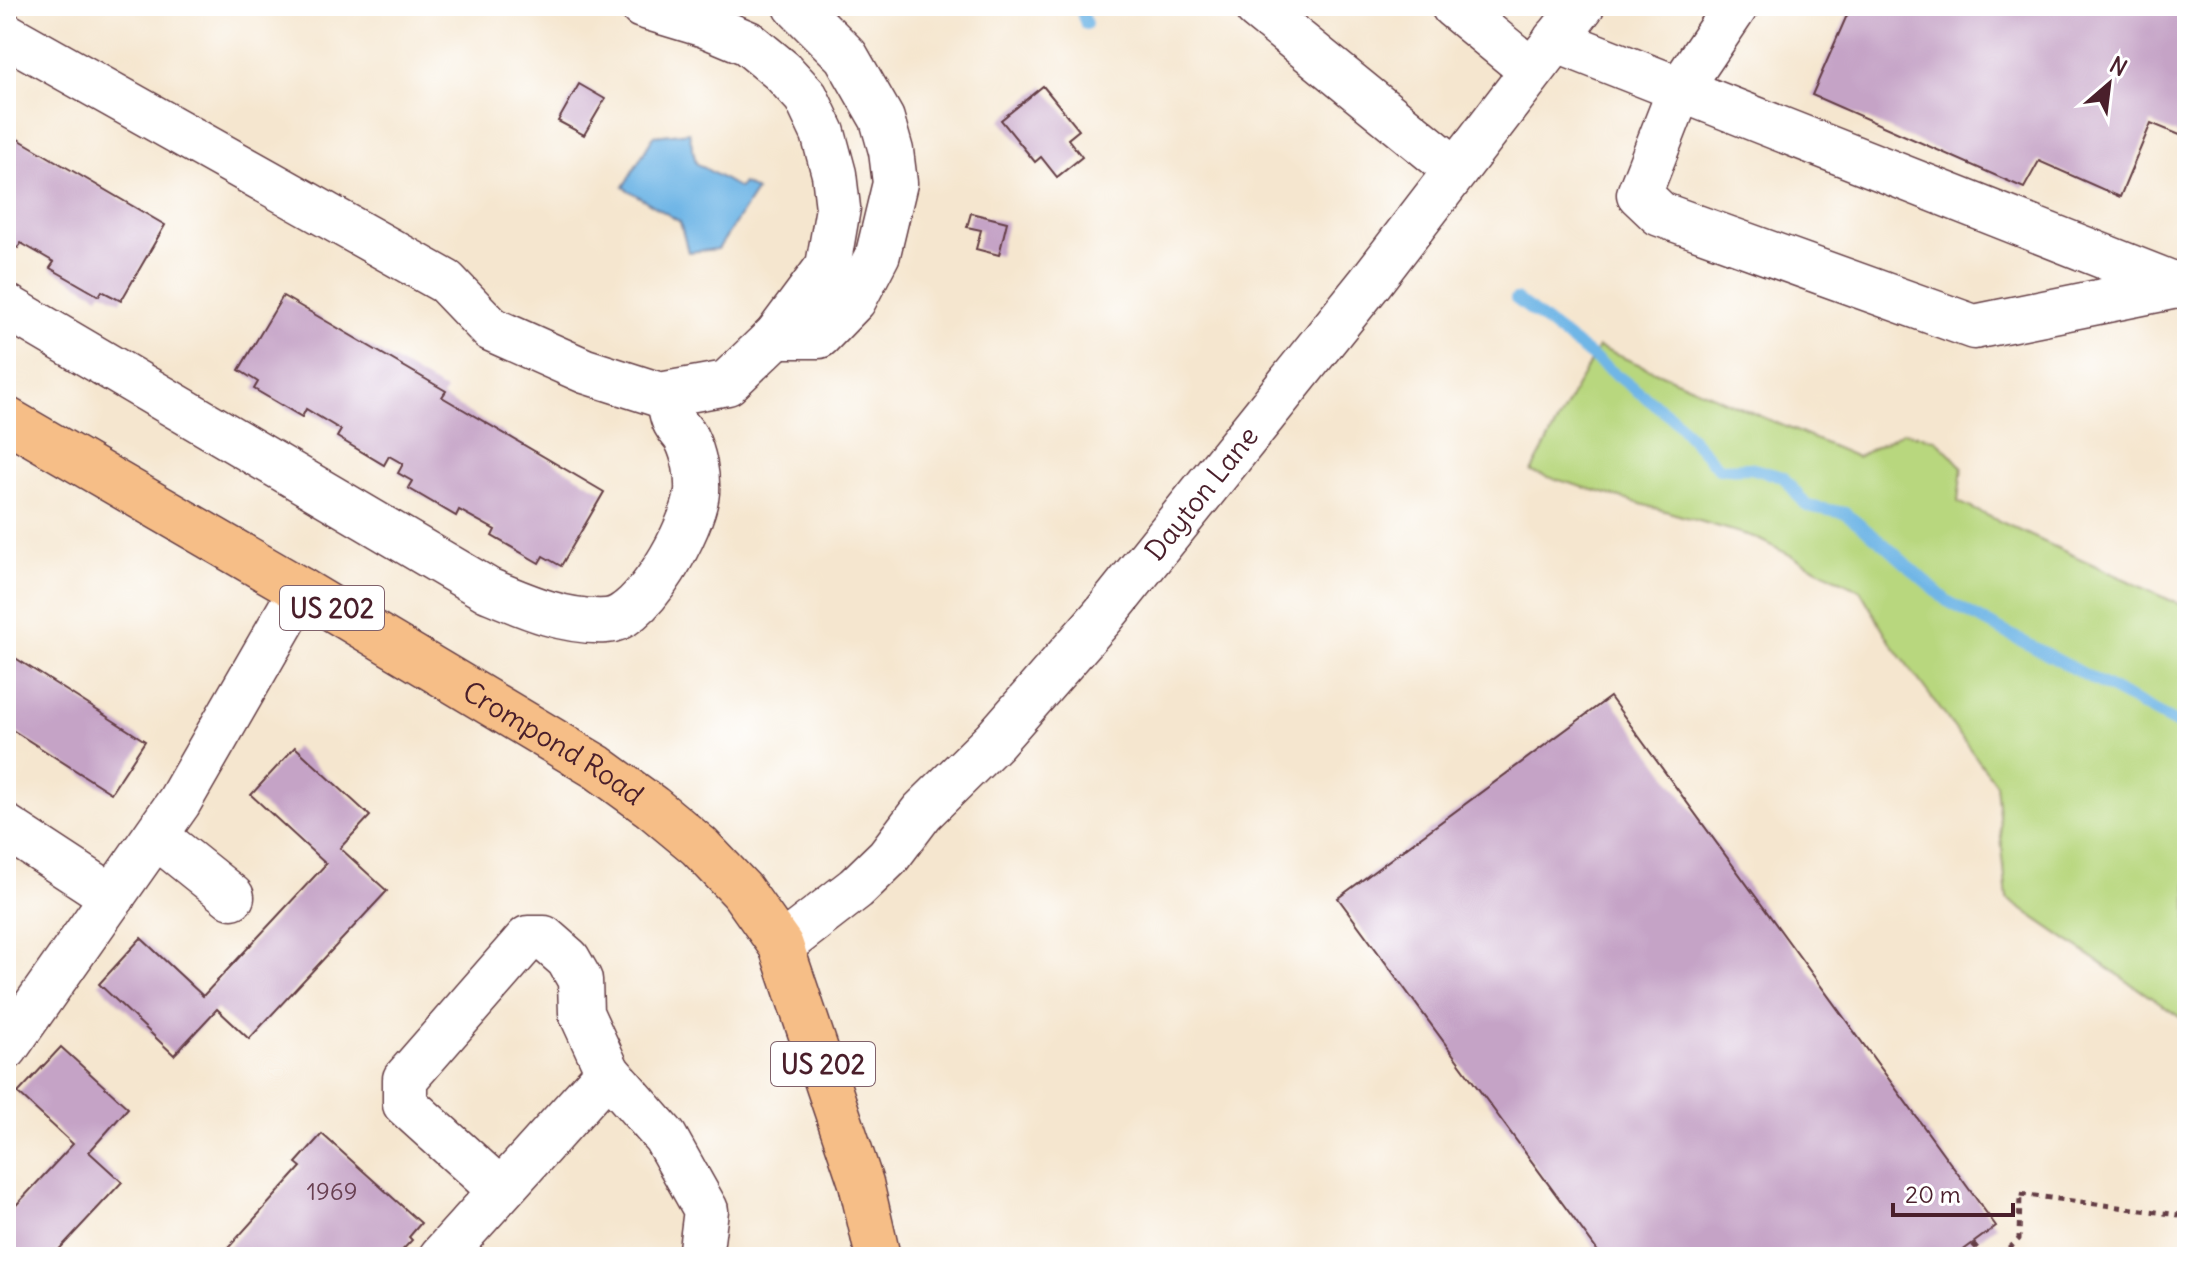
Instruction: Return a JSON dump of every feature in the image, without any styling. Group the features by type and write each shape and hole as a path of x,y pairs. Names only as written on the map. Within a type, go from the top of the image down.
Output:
{"main road":[{"name":"Crompond Road","path":"6,419 597,767 699,846 742,891 781,946 861,1183 878,1257"}],"street":[{"path":"6,35 446,282 491,329 585,371 660,395 727,383 776,336 828,266 838,208 834,174 823,133 806,97 782,71 748,43 705,25 642,6"},
{"path":"776,336 819,336 854,300 878,254 895,183 891,151 882,119 846,56 796,6"},
{"path":"1453,6 1543,55 1680,89 2182,288"},
{"name":"Dayton Lane","path":"781,946 856,888 888,857 922,812 1014,719 1103,616 1369,284 1582,6"},
{"path":"1736,6 1680,89 1639,194 1660,214 1974,327 2182,288"},
{"path":"1257,8 1456,170"},
{"path":"6,306 488,590 540,612 575,619 609,622 628,610 654,585 669,564 688,521 697,493 695,466 686,439 673,420 669,394"},
{"path":"6,1048 168,819 301,590"},
{"path":"168,819 232,897"},
{"path":"6,827 113,897"},
{"path":"500,1190 405,1104 405,1079 528,938 544,938 568,959 580,980 581,1013 608,1072 665,1137 706,1210 700,1257"},
{"path":"441,1257 608,1072"}],"path":[{"path":"2000,1257 2019,1239 2020,1194 2187,1216"},
{"path":"1973,1244 1985,1257"}],"green space":[{"path":"1598,347 1857,457 1903,432 1937,440 1962,467 1958,502 2187,608 2187,1022 2007,899 1996,784 1891,643 1860,590 1754,537 1531,472"}],"water":[{"path":"689,132 696,163 739,188 743,183 756,191 718,249 688,252 680,222 623,187 654,136"}],"building":[{"path":"1851,6 2187,6 2187,138 2151,123 2120,197 2039,161 2024,188 1812,95"},
{"path":"579,84 605,99 584,135 558,121"},
{"path":"1043,86 1079,130 1068,139 1082,157 1057,177 1041,157 1035,162 1001,120"},
{"path":"6,132 165,225 121,301 102,291 99,296 50,268 54,262 21,243 18,248 6,241"},
{"path":"971,213 1007,222 999,255 976,249 981,230 967,227"},
{"path":"283,296 446,391 442,397 604,492 561,566 543,556 539,563 492,536 495,530 459,510 456,516 408,488 412,481 398,473 403,464 389,456 384,465 337,437 341,430 306,409 302,417 254,389 258,382 239,370"},
{"path":"6,652 145,741 111,793 6,726"},
{"path":"1610,697 1996,1226 1954,1257 1602,1257 1338,898"},
{"path":"295,747 370,816 340,848 387,891 249,1039 217,1009 174,1055 99,984 141,938 203,996 326,864 251,795"},
{"path":"61,1047 128,1108 89,1152 122,1182 52,1257 6,1257 6,1216 73,1144 18,1093"},
{"path":"322,1134 421,1223 409,1237 412,1240 396,1257 220,1257 301,1167 296,1163"}],"waterway":[{"path":"1080,6 1086,24"},
{"path":"1516,299 1673,418 1719,469 1750,468 1783,477 1807,506 1845,513 1947,601 2187,729"}]}
